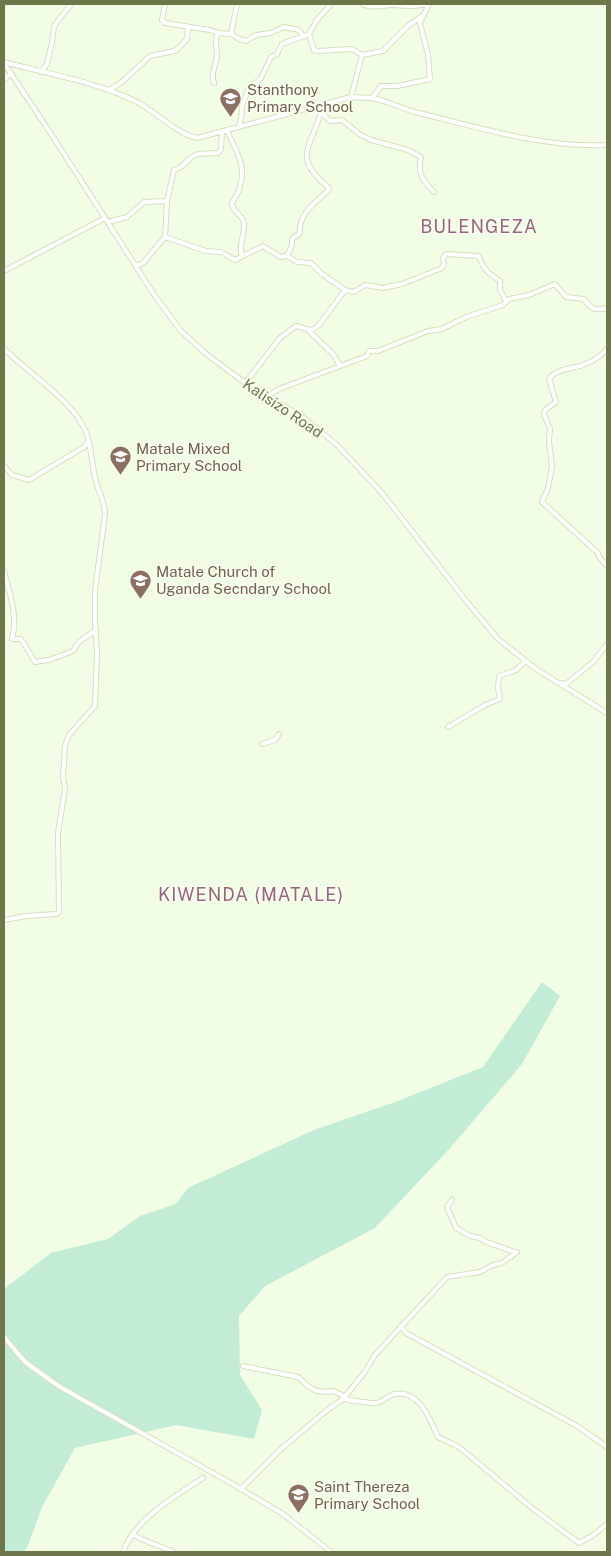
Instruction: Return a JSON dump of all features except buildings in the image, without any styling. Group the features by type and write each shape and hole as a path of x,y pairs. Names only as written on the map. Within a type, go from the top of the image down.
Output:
{"street":[{"path":"41,72 47,64 54,26 66,8 69,8 71,4"},
{"path":"165,4 162,20 165,23 231,34 246,41 256,35 271,33 284,27 299,30 304,37"},
{"path":"231,34 237,4"},
{"path":"239,127 246,93 261,78 271,57 277,54 282,44 309,34 320,16 331,4"},
{"path":"362,4 380,7 391,4 409,6 427,4 420,23 428,55 430,79 398,86 380,86 372,98"},
{"path":"309,34 314,50 352,49 362,55 383,51 408,26 423,15"},
{"path":"109,90 122,82 150,56 174,51 179,48 187,39 188,27"},
{"path":"214,83 212,76 216,60 215,44 218,32"},
{"path":"351,97 362,55"},
{"path":"4,62 109,90 138,102 185,134 193,137 201,138 351,97 372,98 410,111 490,131 569,144 607,145"},
{"name":"Kalisizo Road","path":"4,62 136,266 180,330 198,348 245,383 315,427 337,445 387,499 487,626 510,650 525,662 607,713"},
{"path":"4,80 11,73"},
{"path":"316,106 330,121 342,120 371,140 389,144 420,156 422,159 420,174 434,192"},
{"path":"287,256 292,240 300,233 299,224 305,213 312,204 330,190 315,174 306,157 307,148 321,112"},
{"path":"227,130 232,142 236,146 242,164 240,188 232,203 234,210 244,221 244,233 240,248 242,256"},
{"path":"136,266 144,263 165,237 167,201 174,170 185,166 188,160 196,155 218,153 221,149 222,132"},
{"path":"108,222 127,218 144,202 167,201"},
{"path":"4,272 105,218"},
{"path":"165,237 206,251 221,252 233,259 237,259 263,246 280,257 287,256 297,262 311,263 322,274 345,290 354,292 365,285 383,288 402,284 442,268 444,264 442,258 446,254 478,256 490,275 500,281 500,290 506,301"},
{"path":"268,396 279,389 367,356 369,351 378,351 428,331 442,329 457,320 503,305 506,301 555,284 566,297 584,299 590,308 597,310 607,308"},
{"path":"309,331 314,330 319,325 345,290"},
{"path":"245,383 280,338 296,326 309,331 334,355 340,366"},
{"path":"4,349 69,407 82,424 88,442 98,489 105,505 95,591 98,654 95,706 69,736 65,746 63,776 65,789 58,833 59,912 56,914 4,920"},
{"path":"607,349 602,355 586,365 561,370 549,379 556,402 545,410 544,414 550,429 549,441 552,468 548,488 542,502 598,553 607,566"},
{"path":"4,468 12,475 29,480 84,447 88,442"},
{"path":"4,572 11,593 16,625 12,638 20,639 35,662 49,660 73,651 79,642 96,630"},
{"path":"556,682 566,684 593,662 607,644"},
{"path":"448,726 485,705 500,699 498,688 499,676 516,670 525,662"},
{"path":"262,744 275,740 279,734"},
{"path":"241,1489 265,1463 344,1396 358,1380 375,1355 447,1277 480,1272 493,1265 502,1263 518,1252 513,1252 480,1238 470,1236 456,1228 447,1207 452,1200"},
{"path":"401,1326 406,1333 577,1426 607,1447"},
{"path":"4,1337 25,1362 60,1388 283,1514 331,1552"},
{"path":"243,1366 298,1377 309,1387 317,1391 333,1391 350,1400 376,1403 381,1402 386,1397 401,1394 415,1398 429,1417 438,1437 459,1447 532,1508 579,1543 592,1536 607,1524"},
{"path":"123,1552 139,1524 203,1478"},
{"path":"132,1534 174,1552"}],"green space":[{"path":"542,982 560,996 522,1064 450,1148 375,1228 265,1286 239,1316 240,1375 262,1410 254,1439 176,1425 75,1448 42,1507 24,1552 4,1552 4,1289 51,1253 108,1239 140,1216 176,1204 188,1188 314,1130 398,1101 483,1067"}],"place":[{"name":"Stanthony Primary School","path":"231,117"},
{"name":"Matale Mixed Primary School","path":"120,476"},
{"name":"Matale Church of Uganda Secndary School","path":"140,599"},
{"name":"Saint Thereza Primary School","path":"298,1514"}],"district":[{"name":"BULENGEZA","path":"479,226"},
{"name":"KIWENDA (MATALE)","path":"251,894"}]}
